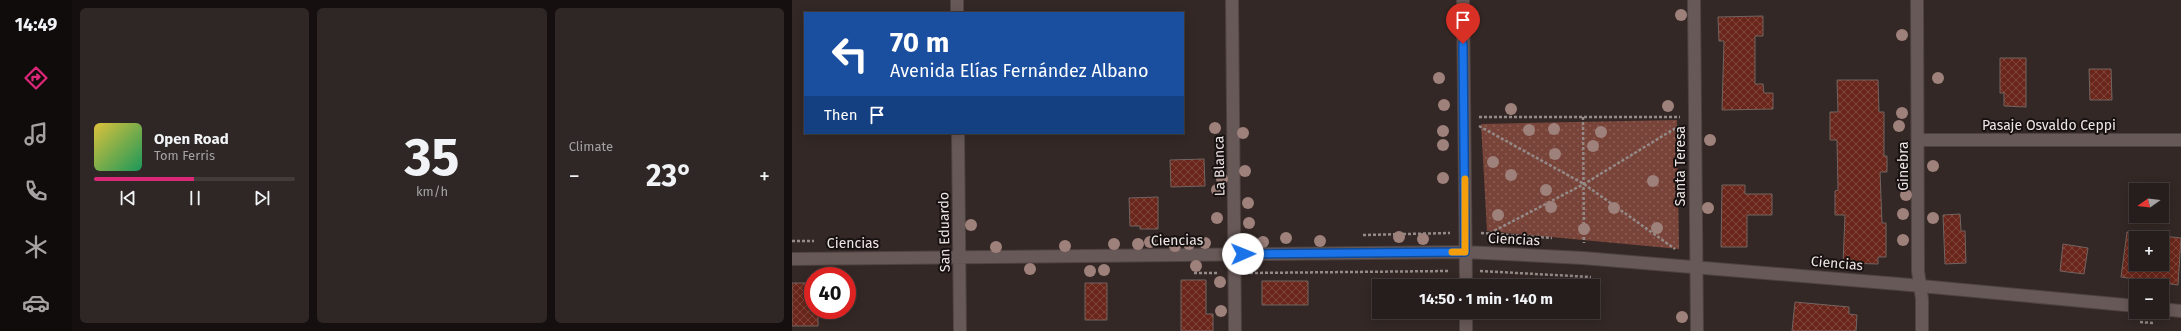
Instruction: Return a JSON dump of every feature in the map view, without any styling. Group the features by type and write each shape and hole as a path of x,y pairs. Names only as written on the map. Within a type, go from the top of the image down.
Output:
{"street":[{"path":"957,0 957,12"},
{"name":"La Blanca","path":"1232,0 1235,331"},
{"path":"1463,0 1466,279"},
{"name":"Santa Teresa","path":"1694,0 1697,331"},
{"name":"Ginebra","path":"1917,0 1920,286 1922,331"},
{"name":"San Eduardo","path":"958,134 960,331"},
{"name":"Pasaje Osvaldo Ceppi","path":"1918,140 2181,140"},
{"name":"Ciencias","path":"792,259 1465,252 1583,258 1696,267 2129,305"},
{"path":"2169,310 2181,311"},
{"path":"1466,319 1466,331"}],"path":[{"path":"1464,118 1695,116"},
{"path":"1490,233 1584,184 1695,116"},
{"path":"1583,117 1583,258"},
{"path":"1464,118 1584,184 1679,252 1678,266"},
{"path":"1186,273 1465,270 1599,277"}],"shaded area":[{"path":"1677,120 1679,249 1487,231 1481,124"}],"building":[{"path":"1763,16 1763,36 1755,36 1755,84 1763,84 1764,93 1773,93 1773,109 1722,110 1724,41 1719,41 1718,17"},
{"path":"2000,58 2026,58 2026,107 2004,106 2004,93 2000,93"},
{"path":"2089,69 2111,69 2112,100 2090,100"},
{"path":"1837,80 1878,80 1879,112 1884,112 1884,156 1887,156 1887,172 1880,172 1882,223 1886,223 1886,257 1878,257 1878,264 1843,263 1845,215 1835,215 1835,191 1838,190 1837,140 1830,140 1830,112 1838,112"},
{"path":"1204,159 1205,186 1171,187 1170,160"},
{"path":"1722,185 1745,185 1745,194 1772,194 1772,215 1747,215 1747,247 1721,247"},
{"path":"1158,197 1158,229 1140,229 1140,226 1130,226 1129,198"},
{"path":"1960,214 1961,231 1965,231 1966,263 1945,264 1943,215"},
{"path":"2127,232 2129,232 2129,271 2169,271 2169,237 2181,238 2178,285 2169,284 2169,279 2135,279 2121,277"},
{"path":"2063,244 2088,248 2084,274 2060,271"},
{"path":"1181,280 1206,280 1206,314 1213,314 1213,331 1181,331"},
{"path":"1262,281 1308,281 1308,305 1262,305"},
{"path":"792,283 804,283 804,319 818,319 818,326 792,326"},
{"path":"1085,283 1107,283 1107,320 1085,320"},
{"path":"1795,302 1849,307 1849,314 1857,315 1856,331 1792,331"}],"slow traffic":[{"path":"1452,252 1465,252 1465,179"}],"route":[{"path":"1243,254 1465,252 1463,44"}]}
